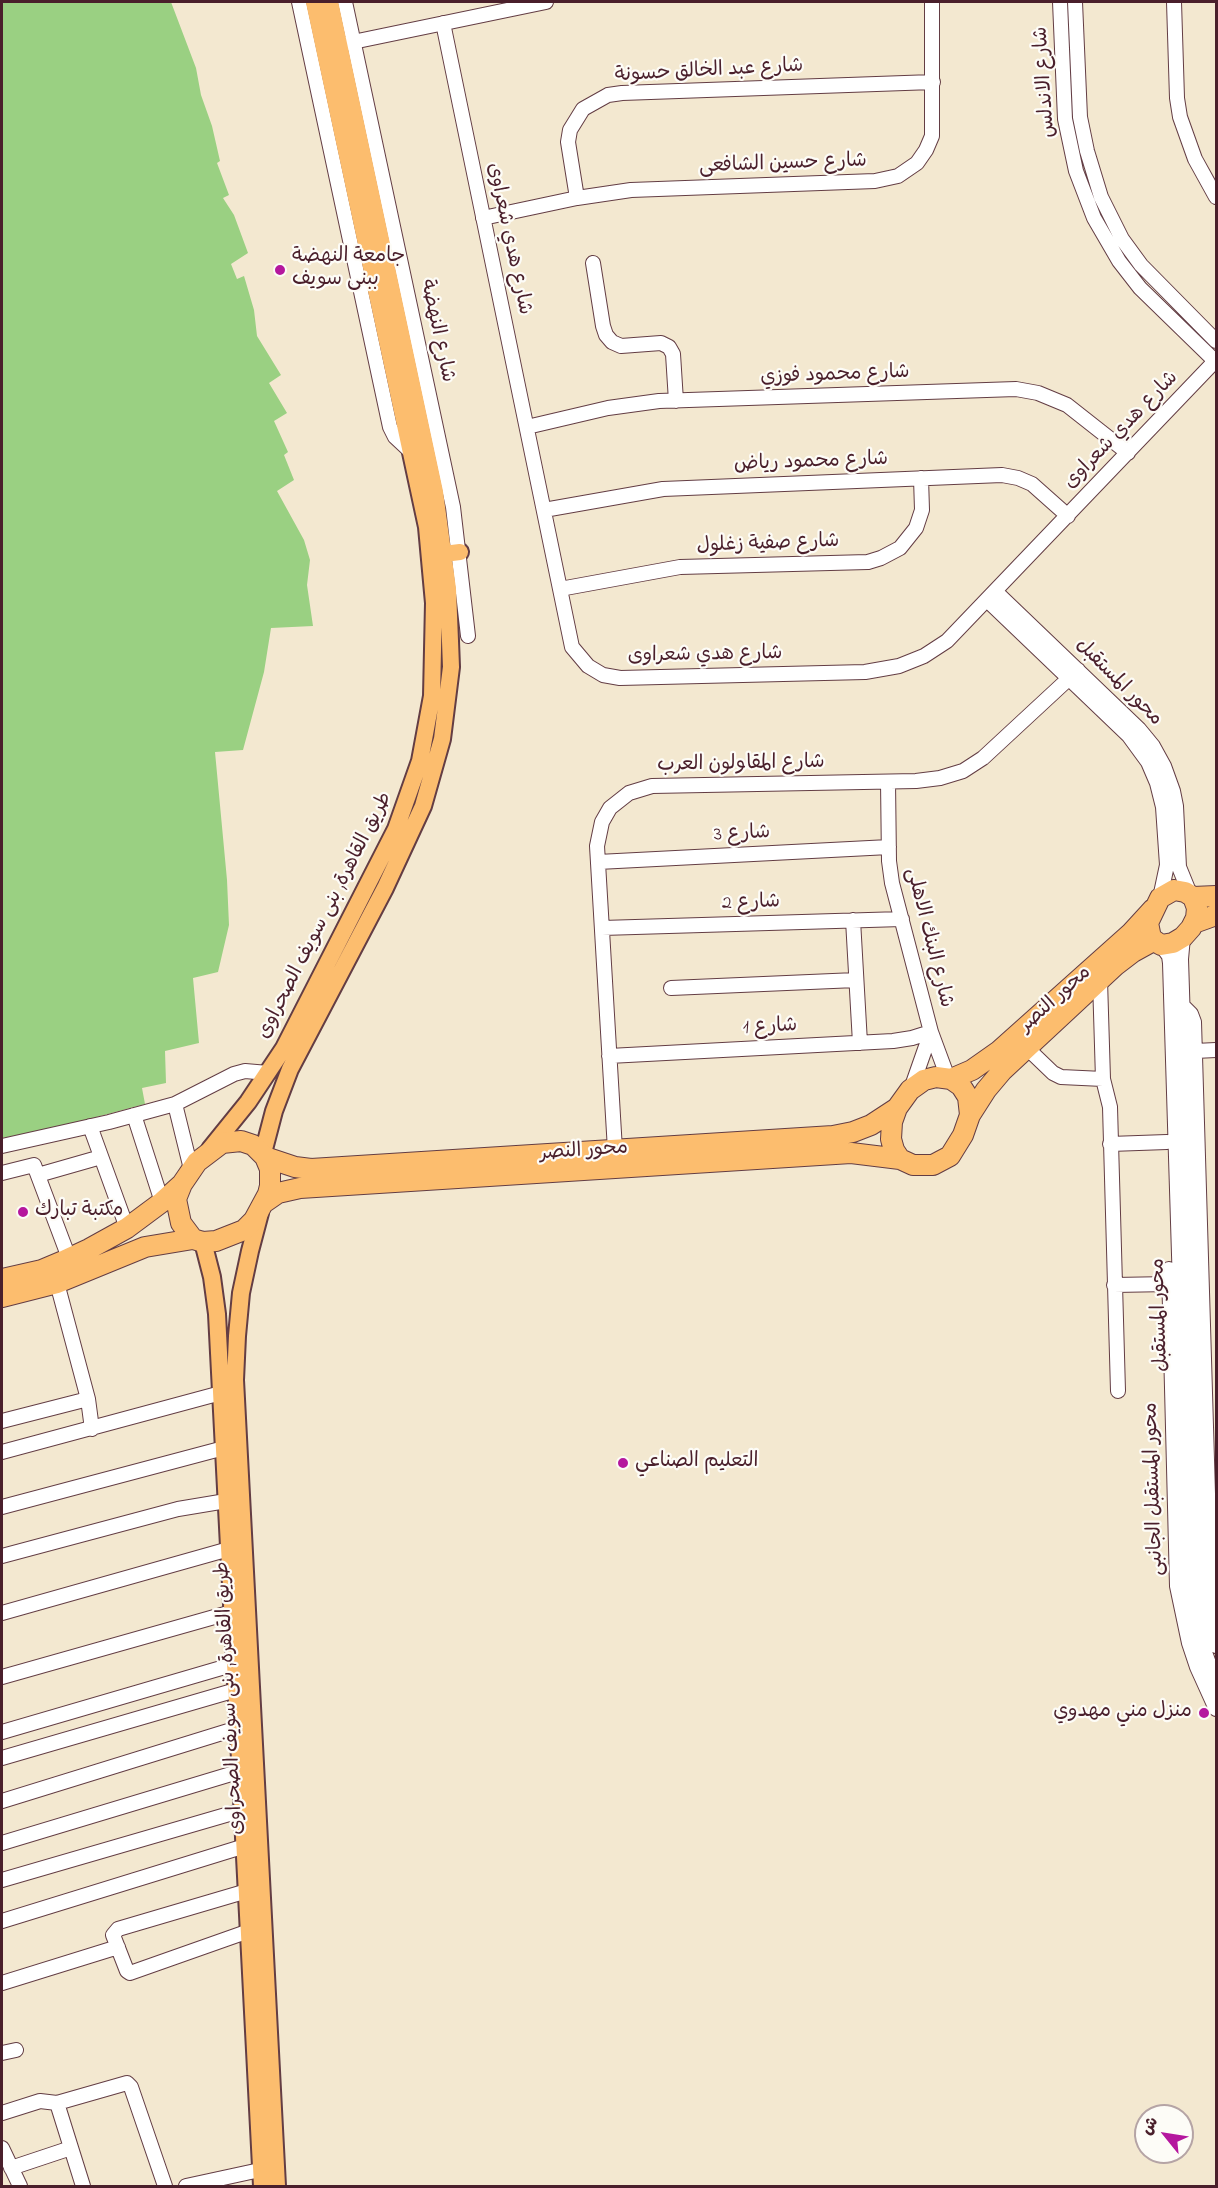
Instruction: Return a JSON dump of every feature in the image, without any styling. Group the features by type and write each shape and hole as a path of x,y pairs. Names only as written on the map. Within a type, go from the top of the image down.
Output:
{"highway":[{"path":"1216,896 1192,896 1174,890 1156,904 1147,927 1157,943 1173,943 1189,930 1216,915"},
{"path":"1189,930 1197,908 1192,896"},
{"name":"محور النصر","path":"949,1079 972,1070 999,1051 1131,933 1156,904"},
{"name":"محور النصر","path":"970,1115 994,1080 1100,980 1124,958 1157,943"},
{"path":"936,1077 949,1079 961,1086 968,1097 970,1115 957,1145 945,1160 933,1165 920,1166 900,1159 894,1150 890,1133 897,1108 910,1090 924,1080 936,1077"},
{"name":"محور النصر","path":"264,1155 295,1167 311,1169 843,1135 871,1125 897,1108"},
{"path":"2,1279 42,1270 127,1228 162,1202 192,1169 222,1143 234,1141 253,1145 264,1155 271,1177 263,1206 254,1220 243,1230 216,1241 161,1243 118,1257 57,1283 2,1297"},
{"name":"محور النصر","path":"263,1206 278,1193 300,1188 851,1153 900,1159"},
{"path":"192,1169 176,1198 177,1210 181,1223 198,1240"},
{"path":"107,1239 118,1242 121,1250 118,1257"}],"main road":[{"name":"طريق القاهرة, بنى سويف الصحراوى","path":"264,1155 282,1090 325,1016 412,832 436,761 446,716 451,667 452,553 338,146 314,2"},
{"name":"طريق القاهرة, بنى سويف الصحراوى","path":"192,1169 234,1120 295,1030 396,829 414,784 426,738 434,675 434,603 427,527 411,452 406,391 347,43 330,2"},
{"name":"طريق القاهرة, بنى سويف الصحراوى","path":"262,2187 268,2168 248,1815 235,1358 238,1314 245,1272 263,1206"},
{"name":"طريق القاهرة, بنى سويف الصحراوى","path":"198,1240 212,1277 217,1314 238,1728 241,1771 248,1815 245,1846 249,1931 268,2168 277,2187"},
{"path":"217,1314 238,1314"}],"street":[{"path":"299,2 338,146 390,427 395,437 411,452"},
{"name":"شارع النهضة","path":"345,2 347,43 453,507 452,553 468,636"},
{"path":"347,43 541,2"},
{"name":"شارع حسين الشافعى","path":"483,218 577,198 644,189 875,182 890,179 911,168 922,157 933,128 932,2"},
{"name":"شارع الاندلس","path":"1060,2 1065,119 1072,154 1087,203 1101,233 1129,275 1216,361"},
{"name":"شارع الاندلس","path":"1076,2 1080,117 1086,150 1101,197 1122,239 1141,265 1216,341"},
{"path":"1174,2 1177,98 1180,117 1195,159 1216,197"},
{"name":"شارع هدي شعراوى","path":"443,23 572,647 576,654 595,671 620,678 865,672 912,662 947,641 1216,361"},
{"name":"شارع عبد الخالق حسونة","path":"577,198 568,142 570,130 583,109 608,95 933,82"},
{"path":"593,263 606,335 612,342 621,346 661,343 669,347 673,354 676,401"},
{"name":"شارع محمود فوزي","path":"527,427 616,407 676,401 1027,390 1048,396 1066,405 1128,453"},
{"name":"شارع محمود رياض","path":"544,510 663,489 995,475 1018,478 1038,488 1068,516"},
{"name":"شارع صفية زغلول","path":"560,589 680,567 875,561 894,552 913,533 922,510 921,478"},
{"name":"محور المستقبل","path":"991,595 1073,675 1129,736 1152,771 1163,807 1167,856 1166,876 1156,904"},
{"name":"محور المستقبل","path":"1073,675 1146,738 1164,766 1176,806 1179,867 1192,896"},
{"name":"شارع المقاولون العرب","path":"615,1150 597,837 606,814 622,797 652,786 888,782 940,778 973,765 1073,675"},
{"name":"شارع البنك الاهلى","path":"888,782 892,883 931,1032 949,1079"},
{"name":"شارع 3","path":"598,862 889,847"},
{"name":"شارع 2","path":"602,928 902,919"},
{"path":"853,920 860,1043"},
{"name":"محور المستقبل","path":"1189,930 1181,958 1170,1128 1200,1384"},
{"name":"محور المستقبل","path":"1157,943 1169,956 1177,1007 1200,1384 1192,1404 1188,1555 1192,1600 1201,1641 1216,1683"},
{"path":"671,988 856,980"},
{"path":"1100,980 1103,1079 1110,1107 1118,1391"},
{"name":"محور المستقبل الجانبى","path":"1177,1007 1194,1020 1200,1384 1192,1404 1177,1586 1189,1643 1216,1710"},
{"name":"شارع البنك الاهلى","path":"910,1090 931,1032"},
{"name":"شارع 1","path":"609,1056 902,1040 931,1032"},
{"path":"1027,1048 1053,1073 1061,1077 1103,1079"},
{"path":"1195,1051 1216,1050"},
{"path":"2,1146 175,1104 234,1074 245,1071 268,1073"},
{"path":"175,1104 192,1169"},
{"path":"134,1115 162,1202"},
{"path":"90,1126 127,1228"},
{"name":"محور المستقبل الجانبى","path":"1170,1128 1167,1142 1170,1284 1192,1404 1216,1609"},
{"path":"1110,1144 1167,1142"},
{"path":"38,1175 101,1157"},
{"path":"2,1173 32,1164 69,1258"},
{"path":"57,1283 88,1399 92,1429"},
{"path":"1114,1285 1170,1284"},
{"path":"2,1452 221,1393"},
{"path":"2,1421 88,1399"},
{"name":"محور المستقبل","path":"1192,1404 1201,1570 1206,1605 1216,1646"},
{"path":"2,1507 224,1448"},
{"path":"2,1556 178,1509 226,1501"},
{"path":"2,1613 229,1549"},
{"path":"2,1677 232,1612"},
{"path":"2,1732 84,1706 235,1664"},
{"path":"2,1758 236,1690"},
{"path":"84,1706 87,1733"},
{"path":"2,1801 238,1728"},
{"path":"2,1843 241,1771"},
{"path":"2,1880 248,1815"},
{"path":"2,1921 245,1846"},
{"path":"247,1891 118,1929 113,1935 127,1971 132,1973 249,1931"},
{"path":"2,1983 118,1947"},
{"path":"2,2053 16,2050"},
{"path":"2,2113 40,2101 57,2103 125,2082 129,2084 165,2187"},
{"path":"57,2103 71,2148 78,2184"},
{"path":"2,2148 20,2187"},
{"path":"11,2168 71,2148"},
{"path":"186,2187 268,2168"}],"green space":[{"path":"2,2 171,2 196,68 201,95 212,126 220,161 217,163 229,195 223,198 234,215 248,253 231,264 237,279 244,276 254,310 257,336 281,375 269,383 287,413 274,421 288,452 284,455 294,480 277,491 304,540 310,560 307,585 313,626 271,628 264,672 243,750 215,752 229,925 218,972 193,978 199,1043 165,1051 166,1083 142,1088 145,1104 56,1128 2,1138"}],"place":[{"name":"جامعة النهضة ببنى سويف","path":"280,270"},
{"name":"مكتبة تبارك","path":"23,1212"},
{"name":"التعليم الصناعي","path":"623,1463"},
{"name":"منزل مني مهدوي","path":"1204,1713"}]}
